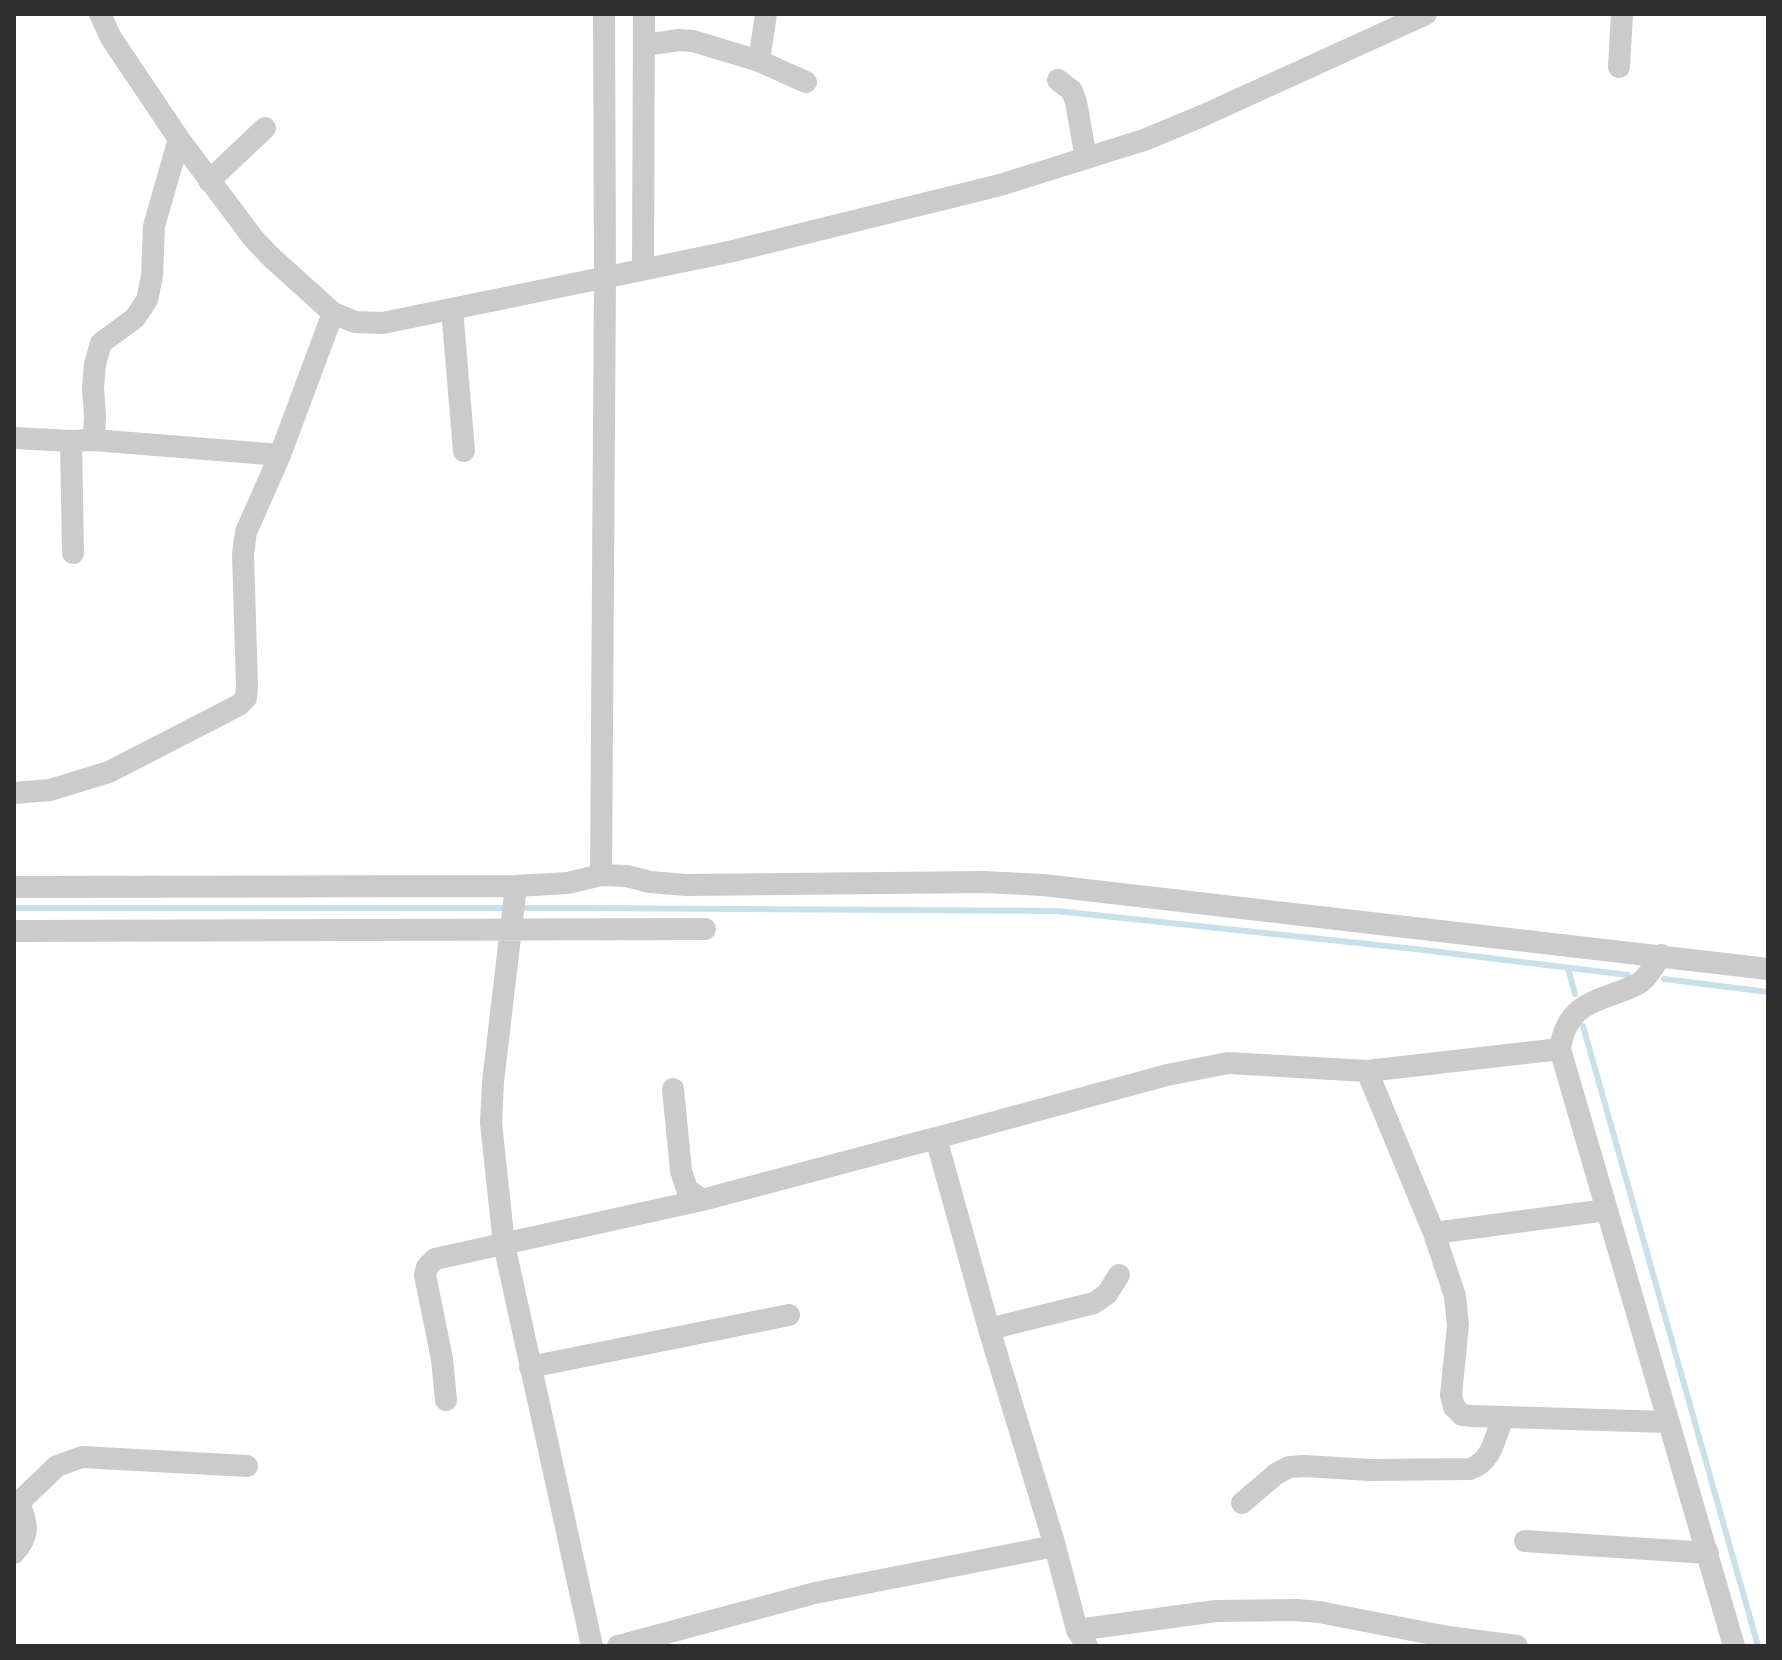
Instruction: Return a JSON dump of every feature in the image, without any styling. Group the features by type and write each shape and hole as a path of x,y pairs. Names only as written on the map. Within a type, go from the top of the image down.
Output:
{"street":[{"path":"100,14 111,38 179,139 253,238 333,313 355,322 374,323 729,252 985,188 1144,140 1426,14"},
{"path":"601,875 608,276 604,14"},
{"path":"640,270 644,14"},
{"path":"759,61 766,14"},
{"path":"1619,67 1622,14"},
{"path":"645,45 693,41 759,61 806,82"},
{"path":"1058,80 1072,91 1076,102 1086,158"},
{"path":"209,181 265,128"},
{"path":"94,440 95,364 101,343 135,318 147,300 152,276 154,226 179,139"},
{"path":"452,309 464,451"},
{"path":"14,793 50,790 109,772 239,705 246,698 243,554 246,532 280,455 333,313"},
{"path":"14,438 94,440 280,455"},
{"path":"71,441 73,553"},
{"path":"14,887 516,886 568,883 601,875 686,885 984,882 1043,885 1768,969"},
{"path":"516,886 491,1123 504,1244 592,1646"},
{"path":"14,931 705,929"},
{"path":"1661,955 1641,983 1589,1003 1577,1011 1562,1034 1560,1049 1734,1646"},
{"path":"446,1400 442,1359 425,1275 427,1267 435,1259 702,1200 1167,1075 1228,1063 1367,1071 1560,1049"},
{"path":"1367,1071 1434,1233 1457,1309 1451,1395 1454,1407 1462,1415 1667,1422"},
{"path":"673,1089 681,1171 687,1189 702,1200"},
{"path":"936,1138 989,1329 1082,1638 1216,1611 1296,1610 1517,1646"},
{"path":"1434,1233 1606,1210"},
{"path":"989,1329 1094,1303 1107,1294 1119,1275"},
{"path":"530,1367 789,1315"},
{"path":"1242,1503 1289,1467 1399,1470 1470,1469 1480,1466 1487,1459 1503,1417"},
{"path":"14,1553 25,1540 26,1520 16,1505 57,1466 82,1457 247,1466"},
{"path":"1525,1541 1708,1553"},
{"path":"618,1646 815,1593 1055,1546"}],"waterway":[{"path":"14,908 1057,911 1628,975"},
{"path":"1568,968 1575,994"},
{"path":"1664,979 1768,992"},
{"path":"1583,1026 1758,1646"}]}
